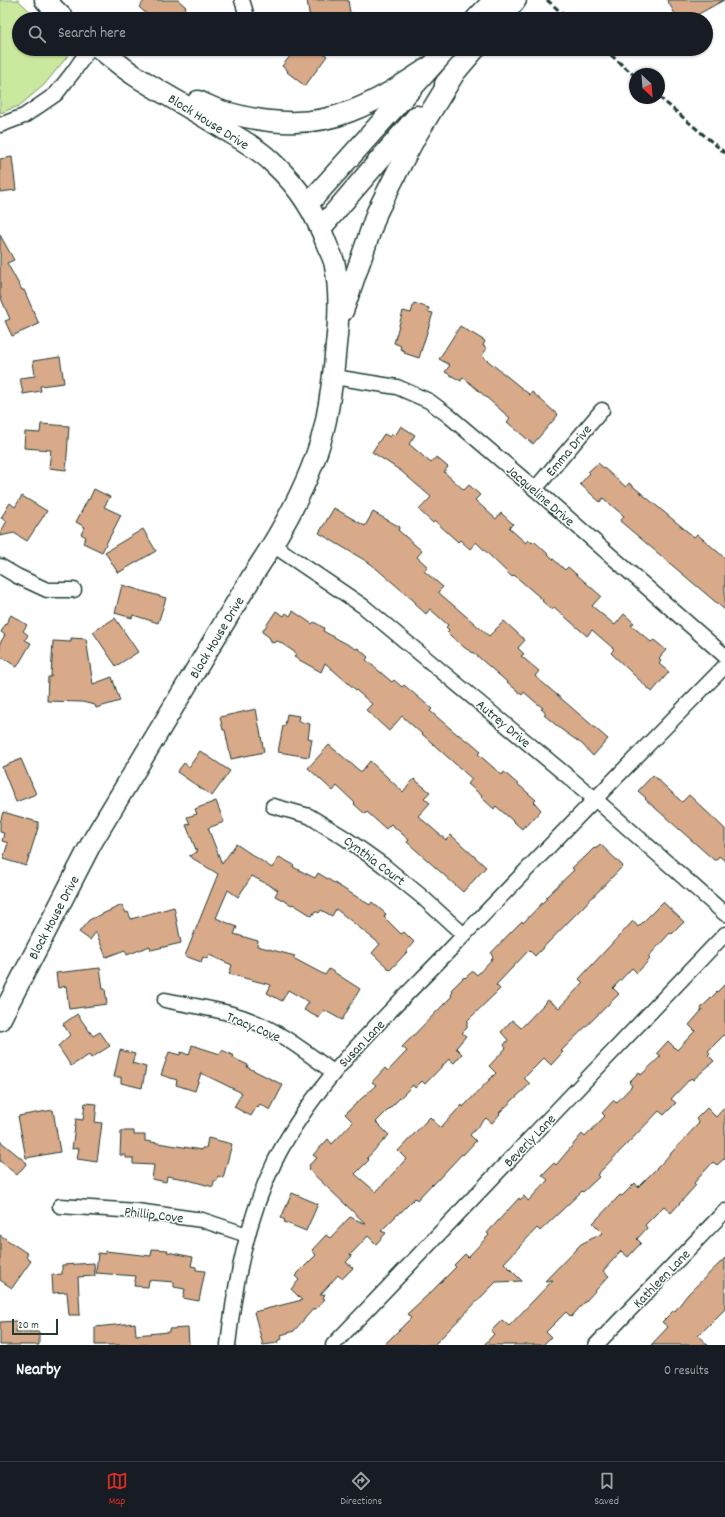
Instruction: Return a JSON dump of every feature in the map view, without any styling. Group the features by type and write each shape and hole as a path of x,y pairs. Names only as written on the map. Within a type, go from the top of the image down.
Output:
{"street":[{"path":"45,0 57,12"},
{"path":"483,12 494,0"},
{"path":"506,12 516,0"},
{"path":"0,125 24,116 56,94 84,56"},
{"name":"Block House Drive","path":"0,1020 92,842 253,574 273,545 294,506 313,461 326,422 334,377 338,327 338,291 335,265 321,228 308,204 292,182 271,161 232,134 135,76 109,56"},
{"path":"308,204 440,56"},
{"path":"321,228 469,56"},
{"path":"135,76 228,113 266,120 300,123 326,119 351,112 380,98 431,66"},
{"path":"338,327 377,212 416,136 454,74"},
{"name":"Jacqueline Drive","path":"334,377 397,387 430,401 535,489 725,656"},
{"name":"Emma Drive","path":"535,489 602,410"},
{"name":"Autrey Drive","path":"273,545 363,606 594,799 725,914"},
{"path":"0,566 46,590 74,590"},
{"path":"594,799 725,666"},
{"name":"Susan Lane","path":"228,1345 233,1302 247,1234 274,1162 294,1127 333,1072 594,799"},
{"name":"Cynthia Court","path":"273,806 309,816 345,838 383,865 421,896 464,935"},
{"name":"Beverly Lane","path":"332,1345 725,934"},
{"name":"Tracy Cove","path":"165,1000 233,1014 267,1028 300,1047 333,1072"},
{"name":"Phillip Cove","path":"60,1206 137,1211 202,1220 247,1234"},
{"name":"Kathleen Lane","path":"596,1345 725,1211"}],"green space":[{"path":"0,0 18,0 31,12 12,12 12,56 68,56 44,85 19,106 0,113"}],"building":[{"path":"145,0 178,0 186,7 182,12 144,12 139,7"},
{"path":"307,0 348,0 350,12 309,12"},
{"path":"667,0 724,0 702,12 674,12"},
{"path":"290,56 327,56 305,86 287,72 288,71 282,66"},
{"path":"12,157 16,190 0,192 0,159"},
{"path":"0,235 14,260 7,263 22,290 24,290 39,324 12,336 5,321 10,319 0,296"},
{"path":"414,303 429,308 428,312 433,313 419,358 404,353 405,351 400,349 401,346 394,343 403,311 411,313"},
{"path":"460,326 485,341 483,346 487,348 482,356 530,395 532,392 558,415 533,444 507,422 510,418 463,377 461,381 445,372 450,365 439,359"},
{"path":"60,357 64,383 40,386 41,391 23,394 20,378 35,376 33,361"},
{"path":"41,424 69,426 66,470 49,468 51,450 24,448 25,432 40,433"},
{"path":"401,426 415,435 409,444 431,463 436,457 448,467 444,472 464,490 469,485 480,495 475,500 496,519 501,513 513,524 509,528 526,543 529,540 532,543 534,541 565,570 568,567 601,596 592,606 615,625 624,614 634,623 631,625 651,642 654,640 666,650 659,658 661,661 659,664 669,672 652,692 611,653 614,649 592,630 587,636 554,607 552,610 542,601 543,600 514,575 512,577 476,542 470,549 460,540 458,542 435,521 433,523 419,510 431,497 401,471 372,452 384,434 390,437 392,434 395,436"},
{"path":"598,463 626,487 629,483 694,537 697,534 725,558 725,610 620,521 624,516 603,498 600,502 580,484 590,473 588,472"},
{"path":"94,489 110,497 104,507 121,515 102,552 83,543 86,537 81,534 85,527 76,522"},
{"path":"22,496 47,511 27,541 14,533 0,536 0,533 7,521 1,518 10,503 15,507"},
{"path":"334,508 365,526 373,512 400,527 398,530 422,551 417,557 428,567 424,571 443,587 438,592 489,636 504,621 525,640 518,648 524,654 521,656 539,671 535,676 608,739 593,756 582,744 544,715 546,713 541,709 543,708 524,692 522,695 475,654 452,637 447,632 449,630 446,627 448,625 430,609 426,614 415,604 416,603 413,600 371,564 319,533"},
{"path":"143,529 156,551 118,573 105,552"},
{"path":"122,585 166,598 158,623 133,615 132,618 115,613"},
{"path":"276,611 284,616 286,613 290,616 293,611 312,624 314,622 324,628 323,631 356,649 358,648 368,657 366,660 392,682 394,680 402,687 404,685 432,709 430,711 458,735 467,741 468,740 481,751 478,754 502,775 504,772 536,800 534,802 541,810 526,827 525,825 522,829 496,806 494,809 481,797 482,796 468,784 472,779 402,716 389,731 366,710 372,704 325,663 321,672 294,657 296,653 278,641 272,643 269,637 262,632"},
{"path":"11,615 27,625 23,631 28,635 25,640 31,643 17,667 0,656 0,643 5,635 1,632"},
{"path":"115,618 138,652 116,666 93,632"},
{"path":"71,638 86,639 93,684 112,677 120,701 96,708 95,705 82,702 47,701 48,677 51,677 53,641 71,642"},
{"path":"256,709 264,752 231,759 225,730 223,730 220,717"},
{"path":"287,714 299,716 298,721 310,724 308,738 312,739 309,757 278,752"},
{"path":"329,745 361,772 370,761 403,792 414,779 430,792 424,798 430,803 418,816 446,840 451,835 486,867 463,892 407,842 409,840 391,824 386,829 367,812 365,814 337,786 333,791 308,768"},
{"path":"200,751 230,771 212,796 177,772 184,763 189,767"},
{"path":"21,759 36,794 16,802 2,767"},
{"path":"653,775 682,802 689,795 725,829 725,861 719,856 716,860 714,860 645,799 646,798 638,791"},
{"path":"216,801 224,822 208,828 222,864 236,844 272,868 279,857 294,865 293,867 315,878 318,873 370,905 372,902 386,914 384,917 401,934 404,932 414,942 407,950 408,951 390,970 372,953 380,944 336,909 332,916 321,910 319,913 315,911 312,916 293,904 292,905 275,896 278,890 252,876 238,897 228,890 216,918 237,927 234,934 258,941 257,946 295,956 293,958 325,975 329,969 360,989 342,1020 324,1010 319,1018 304,1010 309,1002 288,990 282,1001 267,993 271,985 229,974 232,965 209,955 207,959 203,957 201,962 185,956 218,874 189,856 197,852 186,825 190,824 187,817 197,814 195,809"},
{"path":"3,812 38,822 38,828 26,866 3,859 8,843 2,841 4,833 0,832 0,823"},
{"path":"600,844 623,866 535,956 529,950 496,985 500,989 467,1021 467,1028 462,1033 466,1036 456,1048 462,1054 454,1063 449,1059 425,1084 422,1081 415,1088 413,1085 376,1122 389,1135 367,1158 369,1160 355,1174 376,1192 406,1159 398,1151 430,1117 440,1128 496,1073 489,1066 506,1048 504,1045 508,1040 501,1032 512,1020 521,1028 548,1000 559,1008 583,983 579,979 633,921 638,927 663,902 684,922 672,934 670,933 648,957 650,959 637,973 632,968 613,988 619,994 561,1051 563,1052 551,1065 544,1058 524,1078 530,1084 499,1113 500,1114 492,1123 486,1118 470,1135 476,1141 433,1185 432,1184 417,1200 415,1198 381,1231 386,1233 376,1244 368,1236 350,1255 352,1256 346,1262 353,1268 342,1279 338,1275 320,1295 325,1294 323,1298 325,1299 316,1309 313,1309 294,1331 281,1335 282,1339 277,1341 278,1343 263,1345 254,1312 302,1300 291,1289 299,1280 295,1276 316,1255 312,1250 326,1235 330,1238 350,1217 366,1224 308,1169 310,1167 309,1165 317,1158 313,1155 328,1139 332,1144 353,1122 345,1114 376,1085 372,1082 385,1068 388,1071 407,1051 402,1047 452,996 451,995 453,992 451,990 464,977 465,978 473,971 477,975 493,958 491,953 522,921 523,923 547,898 546,897 574,870 572,868"},
{"path":"122,905 126,913 128,912 131,919 174,907 181,943 151,950 150,946 127,955 125,950 106,957 96,932 90,940 79,932 89,920"},
{"path":"100,968 107,1004 69,1009 66,986 58,988 56,973"},
{"path":"725,984 725,1034 708,1051 710,1053 708,1055 714,1061 693,1080 691,1078 671,1099 676,1103 664,1115 659,1111 597,1175 599,1177 540,1231 537,1228 504,1263 522,1281 496,1282 434,1345 384,1345 411,1318 407,1314 456,1267 454,1265 465,1254 468,1257 489,1235 487,1233 519,1198 520,1200 524,1196 528,1201 548,1180 542,1175 554,1163 556,1165 582,1134 585,1137 605,1116 602,1113 614,1100 616,1103 632,1086 629,1082 639,1072 641,1075 661,1056 657,1053 668,1041 677,1050 695,1031 689,1025 702,1010 701,1008"},
{"path":"77,1014 93,1036 100,1032 110,1046 91,1058 89,1055 71,1066 58,1046 70,1035 63,1024"},
{"path":"192,1045 220,1054 222,1050 234,1056 233,1058 248,1065 247,1067 283,1085 270,1110 260,1104 251,1116 234,1107 242,1093 201,1073 195,1091 176,1085 177,1080 161,1075 169,1052 180,1055 181,1052 189,1055"},
{"path":"120,1050 135,1054 132,1063 146,1067 142,1088 121,1083 121,1077 114,1077"},
{"path":"85,1103 97,1104 95,1122 102,1123 97,1162 77,1159 79,1148 72,1149 76,1119 83,1120"},
{"path":"725,1107 725,1158 717,1165 713,1162 694,1183 696,1185 671,1213 664,1206 645,1225 647,1228 637,1239 641,1243 628,1257 621,1251 603,1271 609,1276 571,1317 566,1312 546,1332 551,1337 543,1345 484,1345 494,1334 491,1331 502,1320 509,1326 553,1280 545,1281 581,1244 603,1233 593,1223 620,1195 622,1196 635,1183 638,1187 661,1164 699,1123 696,1119 707,1108 716,1117"},
{"path":"53,1110 60,1152 26,1158 18,1116"},
{"path":"121,1131 134,1131 134,1135 145,1135 145,1141 202,1150 202,1148 206,1148 208,1138 232,1144 223,1178 218,1176 217,1181 214,1181 213,1187 185,1179 167,1176 166,1182 152,1179 154,1165 133,1164 133,1158 126,1158 126,1155 120,1155"},
{"path":"0,1141 27,1163 17,1175 0,1161"},
{"path":"292,1193 318,1204 306,1231 284,1222 285,1220 281,1218"},
{"path":"0,1235 28,1254 26,1257 31,1261 12,1288 0,1280"},
{"path":"152,1249 168,1250 167,1252 193,1257 191,1266 196,1267 196,1270 205,1271 199,1301 183,1298 185,1289 174,1287 174,1282 149,1280 148,1287 134,1286 136,1276 96,1273 98,1253 105,1254 105,1251 151,1256"},
{"path":"725,1258 725,1309 698,1336 708,1345 651,1345 668,1327 662,1322 674,1310 675,1311 688,1294"},
{"path":"94,1263 95,1276 78,1277 80,1315 69,1315 67,1292 53,1293 52,1275 62,1274 62,1265"},
{"path":"16,1321 16,1332 39,1332 39,1345 0,1345 0,1322"},
{"path":"135,1323 136,1335 169,1332 169,1329 188,1328 189,1345 95,1345 95,1327"}],"railway":[{"path":"547,0 561,12"},
{"path":"612,56 629,71"},
{"path":"665,102 725,153"}]}
